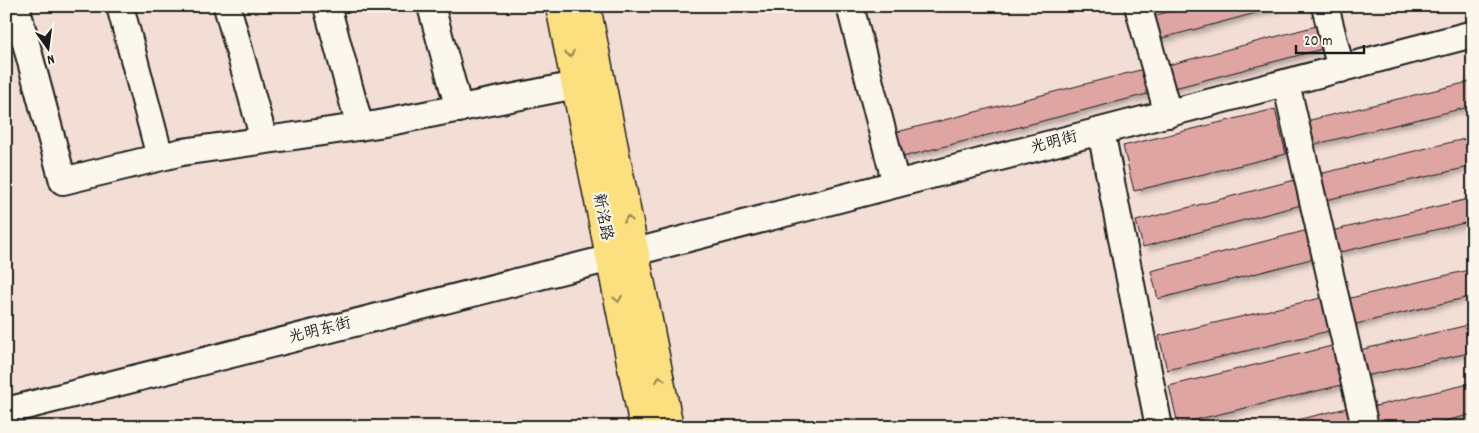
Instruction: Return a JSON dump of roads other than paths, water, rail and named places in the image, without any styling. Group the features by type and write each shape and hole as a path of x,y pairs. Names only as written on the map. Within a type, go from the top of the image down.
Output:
{"main road":[{"name":"新洺路","path":"560,6 576,86 669,427"},
{"name":"新洺路","path":"586,6 622,255 644,427"}],"street":[{"path":"16,6 63,181 160,158 264,140 360,127 576,86"},
{"path":"120,6 160,158"},
{"path":"227,6 264,140"},
{"path":"327,6 360,127"},
{"path":"431,6 459,109"},
{"path":"850,6 896,184"},
{"path":"1138,6 1168,114"},
{"path":"1325,6 1341,68"},
{"name":"光明街","path":"622,255 1473,34"},
{"path":"1286,83 1365,427"},
{"path":"1101,131 1159,427"},
{"name":"光明东街","path":"6,411 622,255"}]}
